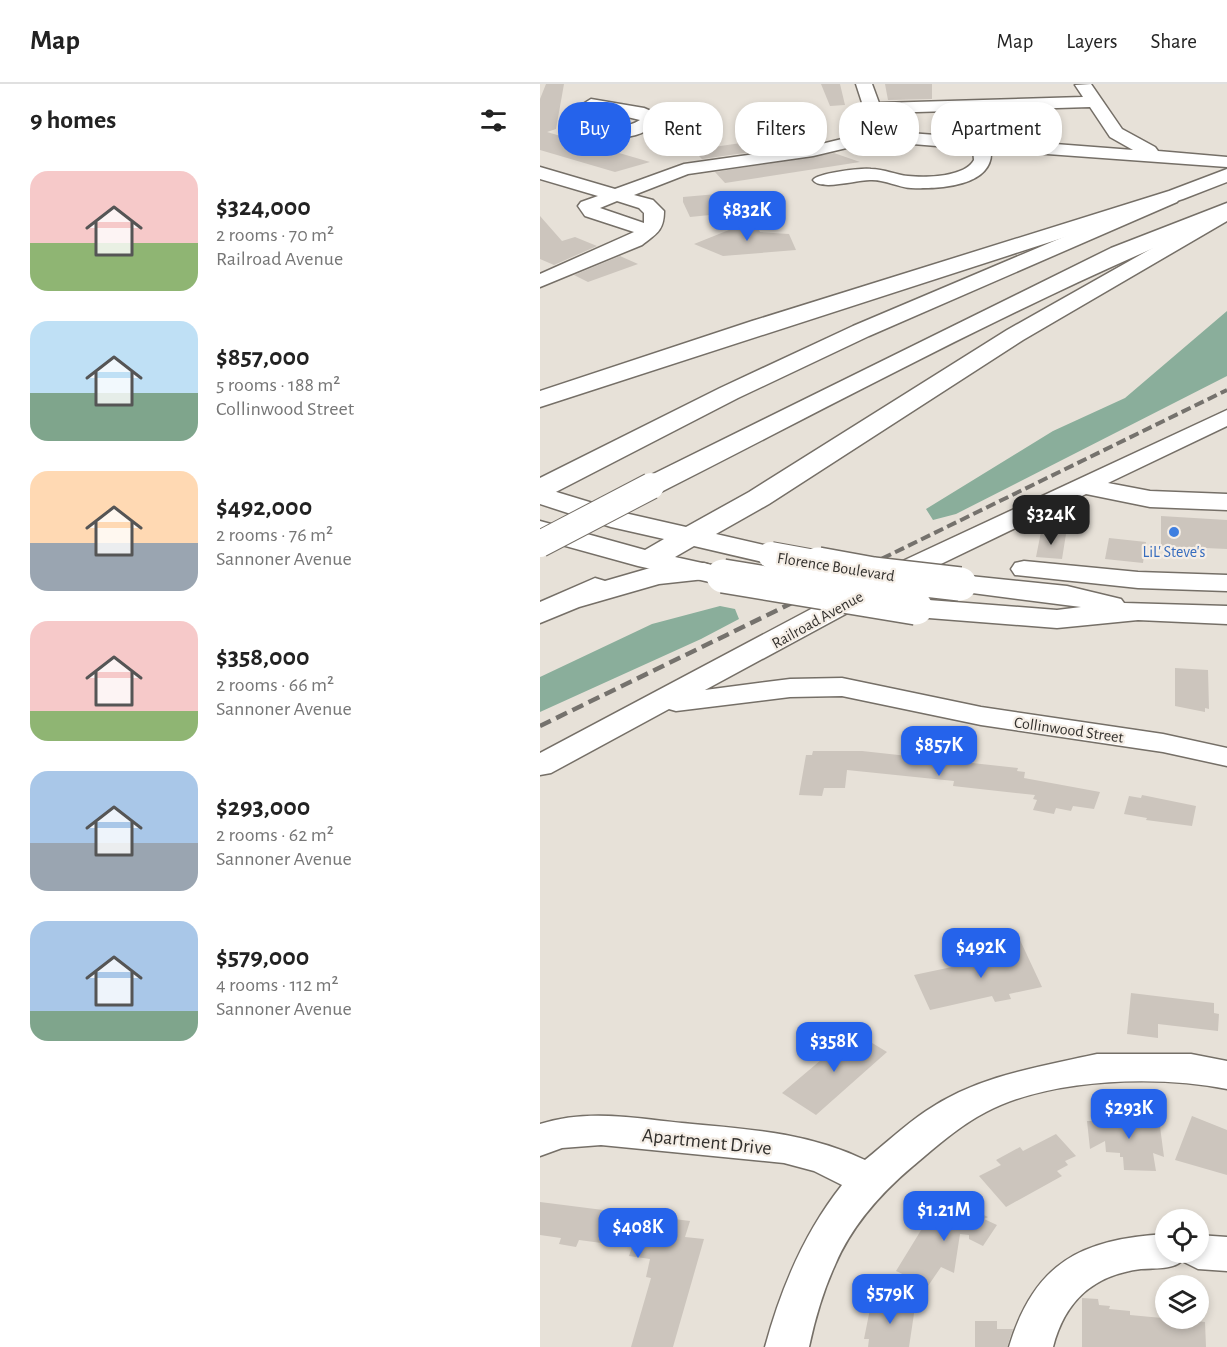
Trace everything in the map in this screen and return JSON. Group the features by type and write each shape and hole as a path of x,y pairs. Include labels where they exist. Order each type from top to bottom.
{"main road":[{"path":"540,489 729,393 861,331 1227,175"},
{"path":"540,399 814,308 1176,195"},
{"path":"540,544 988,316 1119,253 1227,211"},
{"path":"540,614 577,598 690,538 759,498 1015,335 1227,211"},
{"name":"Florence Boulevard","path":"540,495 621,521 768,555 873,574 1067,595 1138,611"},
{"path":"759,498 748,516 748,530 754,545 768,555"},
{"name":"Florence Boulevard","path":"540,530 648,560 713,574 916,608 1057,619 1138,611 1227,615"},
{"path":"577,598 657,575 713,574"}],"street":[{"path":"591,102 595,84"},
{"path":"864,84 870,102"},
{"path":"1082,84 1116,133 1160,155"},
{"path":"919,107 1094,102"},
{"path":"650,231 592,213 588,206 684,169 813,151 839,145"},
{"path":"1062,149 1160,155 1227,162"},
{"path":"822,180 872,174 910,182 951,179 968,175 979,168 982,156"},
{"path":"540,281 635,241 654,226 654,211 646,204 616,194 544,177"},
{"name":"Railroad Avenue","path":"540,766 660,704 904,571 1227,417"},
{"path":"1085,486 1150,499 1227,502"},
{"path":"1024,569 1172,582 1227,583"},
{"path":"1172,582 1174,613"},
{"name":"Collinwood Street","path":"660,704 790,688 842,687 981,716 1163,742 1227,757"},
{"path":"787,1347 795,1316 816,1259 845,1211 869,1180 940,1121 975,1101 1009,1087 1097,1068 1191,1068 1227,1075"},
{"name":"Apartment Drive","path":"540,1140 576,1130 601,1130 784,1148 824,1158 869,1180"},
{"path":"1031,1347 1036,1324 1047,1305 1074,1274 1103,1260 1155,1251"},
{"path":"1209,1253 1227,1254"}],"green space":[{"path":"1227,311 1227,376 956,514 933,520 926,509 1053,431 1125,398"},
{"path":"720,606 735,609 739,619 701,639 540,712 540,677 652,624"}],"building":[{"path":"546,84 564,84 561,102 558,102 556,129 547,132 558,135 558,155 540,150 540,99"},
{"path":"821,84 840,84 844,102 839,102 839,105 830,106"},
{"path":"885,84 932,84 932,99 888,100"},
{"path":"735,144 735,154 702,159 699,156 723,156 723,146"},
{"path":"834,153 860,162 725,183 715,172 827,156"},
{"path":"560,156 629,156 650,162 615,172"},
{"path":"740,192 750,211 690,217 683,202 683,197"},
{"path":"540,216 562,241 575,237 597,246 554,265 540,259"},
{"path":"754,220 760,232 789,234 796,250 723,256 694,244"},
{"path":"620,256 638,264 588,282 574,275"},
{"path":"1161,516 1227,520 1227,549 1161,546"},
{"path":"1041,532 1066,534 1062,559 1036,557"},
{"path":"1109,538 1146,542 1143,563 1105,559"},
{"path":"1175,668 1208,670 1209,709 1205,708 1205,712 1175,706"},
{"path":"813,751 862,751 1018,768 1017,771 1025,772 1024,778 1100,792 1094,809 1073,806 1071,811 1056,808 1054,814 1033,810 1037,800 1033,799 1035,795 953,786 954,781 847,770 845,788 824,788 822,796 799,795 806,755 812,755"},
{"path":"1142,795 1196,806 1192,826 1146,820 1147,818 1124,814 1129,796 1141,798"},
{"path":"1019,938 1042,987 1009,994 1011,999 995,1002 992,996 930,1010 914,975 1004,956 997,943"},
{"path":"1131,993 1214,1003 1214,1013 1219,1014 1218,1031 1158,1024 1158,1038 1127,1034"},
{"path":"854,1032 887,1052 816,1115 782,1093"},
{"path":"1192,1116 1227,1130 1227,1175 1175,1160"},
{"path":"1102,1117 1159,1119 1164,1157 1153,1153 1156,1171 1124,1170 1123,1157 1120,1157 1120,1153 1106,1152 1105,1141 1090,1149 1087,1121 1103,1121"},
{"path":"1056,1134 1076,1156 1065,1161 1068,1165 1057,1171 1062,1176 1006,1207 979,1176 1001,1165 996,1160 1020,1147 1023,1151"},
{"path":"951,1200 988,1217 984,1219 997,1225 983,1246 969,1239 969,1235 960,1234 954,1273 941,1267 928,1286 896,1271 923,1227 928,1229 934,1220 937,1222"},
{"path":"540,1202 690,1221 685,1237 704,1239 673,1347 631,1347 651,1278 646,1277 650,1259 629,1256 632,1247 579,1240 576,1247 559,1244 561,1238 540,1235"},
{"path":"1082,1298 1098,1299 1099,1305 1110,1306 1109,1309 1130,1311 1130,1315 1155,1317 1155,1329 1205,1329 1206,1347 1082,1347"},
{"path":"875,1301 915,1307 909,1347 868,1347 869,1339 864,1339 870,1309 874,1309"},
{"path":"975,1321 997,1321 997,1329 1013,1329 1007,1347 975,1347"}],"railway":[{"path":"869,565 1227,390"},
{"path":"540,726 872,564"}],"place":[{"name":"LiL' Steve's","path":"1174,532"}]}
